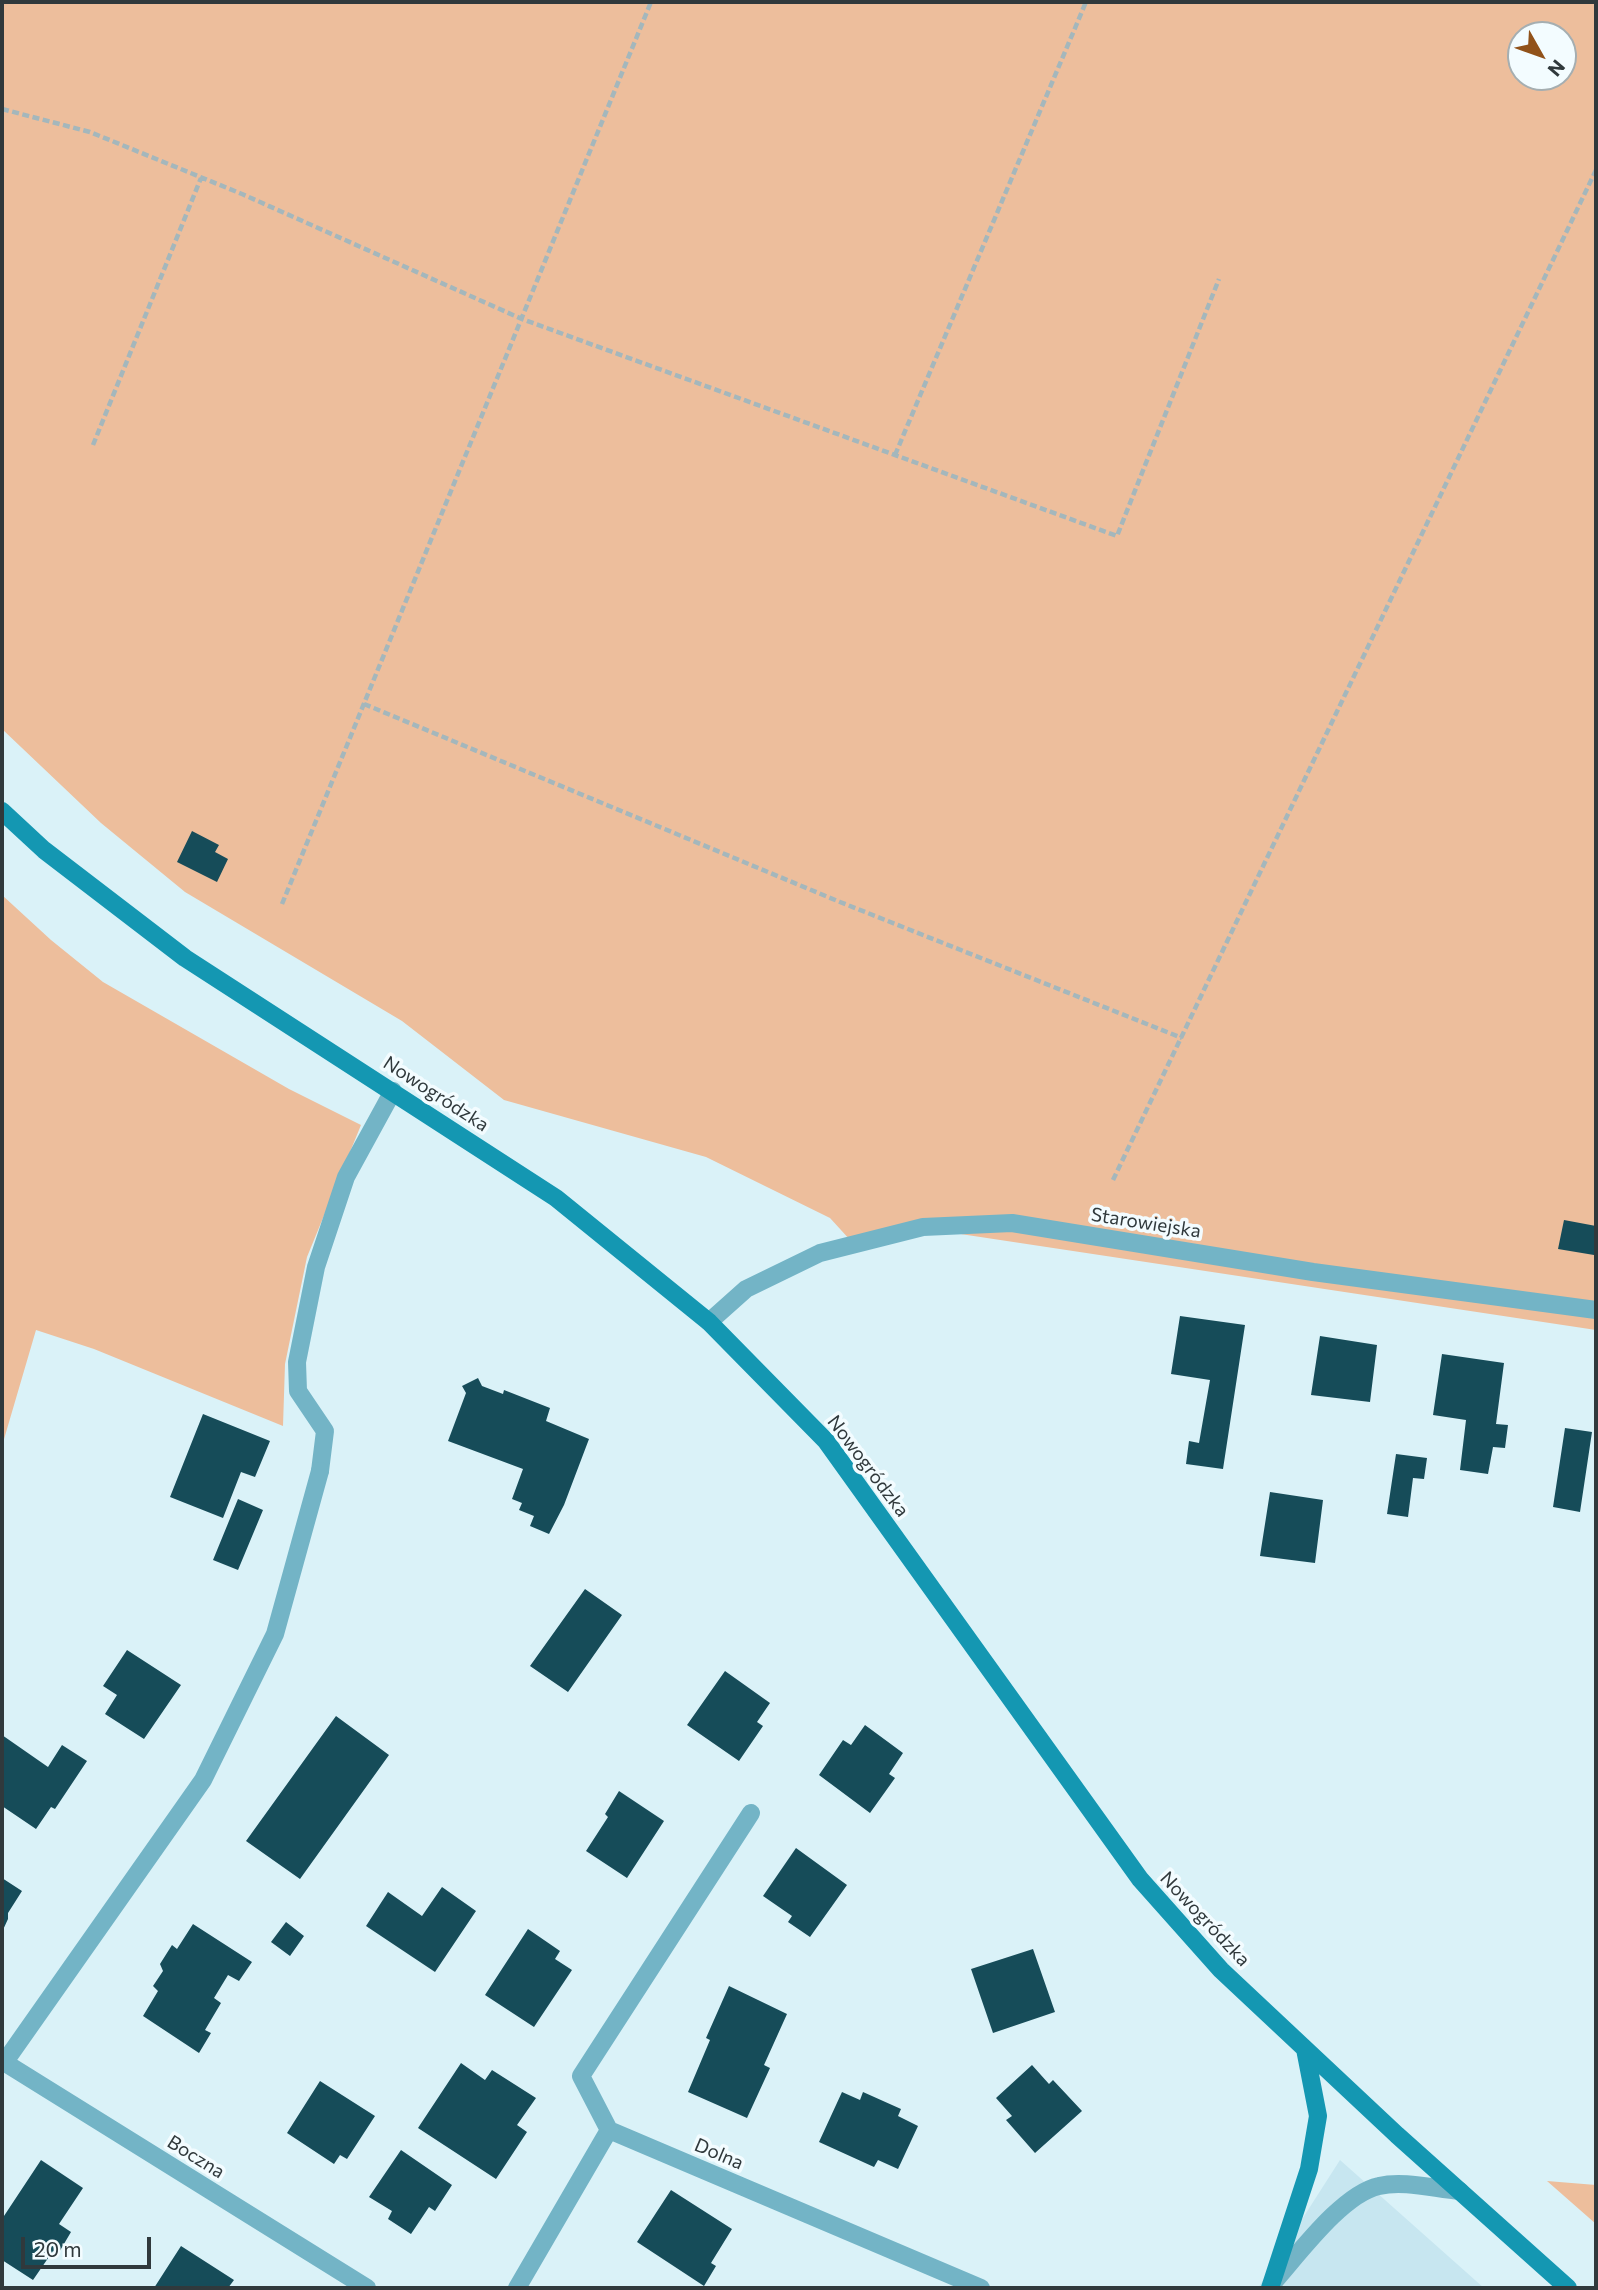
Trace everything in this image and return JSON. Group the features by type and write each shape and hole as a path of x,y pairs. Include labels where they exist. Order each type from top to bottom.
{"main road":[{"name":"Nowogródzka","path":"2,811 44,850 185,958 556,1198 709,1322 826,1441 1140,1879 1221,1970 1460,2192 1568,2288"},
{"path":"1271,2286 1309,2169 1318,2116 1305,2049"}],"street":[{"path":"3,2062 203,1780 275,1634 320,1471 325,1431 298,1391 297,1362 316,1267 346,1177 393,1091"},
{"name":"Starowiejska","path":"709,1322 746,1289 820,1253 923,1227 1012,1223 1313,1272 1596,1310"},
{"path":"517,2288 608,2130 581,2076 751,1813"},
{"name":"Boczna","path":"3,2062 367,2288"},
{"name":"Dolna","path":"608,2130 981,2288"},
{"path":"1271,2286 1335,2214 1366,2190 1381,2185 1403,2185 1460,2192"}],"path":[{"path":"282,904 651,2"},
{"path":"895,455 1086,2"},
{"path":"2,109 90,132 522,319 1117,536 1220,279"},
{"path":"1113,1180 1596,170"},
{"path":"93,445 201,178"},
{"path":"364,704 840,902 1182,1038"}],"shaded area":[{"path":"2,2 1596,2 1596,1330 934,1230 851,1241 830,1218 706,1157 504,1100 402,1021 185,892 101,823 2,729"},
{"path":"2,895 51,940 103,982 289,1089 361,1125 307,1257 285,1364 283,1426 94,1349 36,1330 2,1446"},
{"path":"1340,2160 1484,2288 1258,2288"},
{"path":"1547,2181 1596,2185 1596,2224"}],"building":[{"path":"192,831 219,845 215,852 228,859 217,882 177,862"},
{"path":"1564,1220 1596,1226 1594,1255 1558,1249"},
{"path":"1180,1316 1245,1325 1223,1469 1186,1464 1189,1441 1199,1443 1210,1380 1171,1374"},
{"path":"1320,1336 1377,1345 1370,1402 1311,1395"},
{"path":"1442,1354 1504,1363 1496,1424 1508,1425 1505,1448 1493,1447 1488,1474 1460,1470 1466,1420 1433,1415"},
{"path":"478,1378 482,1386 503,1394 504,1390 550,1408 546,1421 589,1439 564,1505 549,1534 530,1526 534,1516 519,1510 522,1503 512,1499 523,1469 448,1441 466,1393 462,1386"},
{"path":"203,1414 270,1441 255,1477 241,1472 223,1518 170,1497"},
{"path":"1565,1428 1592,1432 1580,1512 1553,1507"},
{"path":"1396,1454 1427,1458 1424,1479 1413,1478 1408,1517 1387,1514"},
{"path":"1270,1492 1323,1500 1315,1563 1260,1556"},
{"path":"238,1499 263,1510 238,1570 213,1560"},
{"path":"585,1589 622,1615 568,1692 530,1666"},
{"path":"127,1650 181,1685 144,1739 105,1714 117,1695 103,1686"},
{"path":"725,1671 770,1703 757,1722 763,1726 739,1761 687,1725"},
{"path":"336,1716 389,1755 300,1879 246,1841"},
{"path":"865,1725 903,1753 889,1774 895,1778 870,1813 819,1775 843,1740 851,1745"},
{"path":"2,1735 48,1767 62,1745 87,1761 55,1809 51,1807 36,1829 2,1806"},
{"path":"619,1791 664,1821 627,1878 586,1851 608,1817 605,1814"},
{"path":"796,1848 847,1885 810,1937 788,1922 792,1916 763,1896"},
{"path":"2,1878 22,1891 8,1913 2,1932"},
{"path":"442,1887 476,1911 435,1972 366,1926 388,1892 422,1916"},
{"path":"286,1922 304,1936 290,1956 271,1942"},
{"path":"193,1924 252,1962 239,1981 228,1975 214,1998 221,2003 205,2030 211,2033 199,2053 143,2016 158,1991 153,1986 163,1971 160,1964 172,1945 177,1949"},
{"path":"528,1929 560,1951 555,1959 572,1970 534,2027 485,1995"},
{"path":"1033,1949 1055,2012 993,2033 971,1969"},
{"path":"729,1986 787,2014 764,2065 770,2068 747,2118 688,2092 710,2040 706,2038"},
{"path":"461,2063 485,2080 492,2070 536,2098 517,2125 527,2132 496,2179 418,2128"},
{"path":"1032,2065 1049,2084 1053,2080 1082,2111 1035,2153 1006,2120 1012,2116 996,2098"},
{"path":"320,2081 375,2116 347,2159 340,2155 334,2164 287,2133"},
{"path":"842,2092 860,2100 863,2092 901,2109 898,2116 918,2126 898,2169 878,2160 874,2167 819,2142"},
{"path":"401,2150 452,2185 435,2211 429,2207 411,2234 388,2219 392,2211 369,2197"},
{"path":"41,2160 83,2188 59,2224 71,2232 58,2254 53,2251 33,2280 2,2260 2,2219"},
{"path":"671,2190 732,2229 711,2263 716,2266 704,2286 637,2242"},
{"path":"181,2246 234,2280 228,2288 154,2288"}]}
